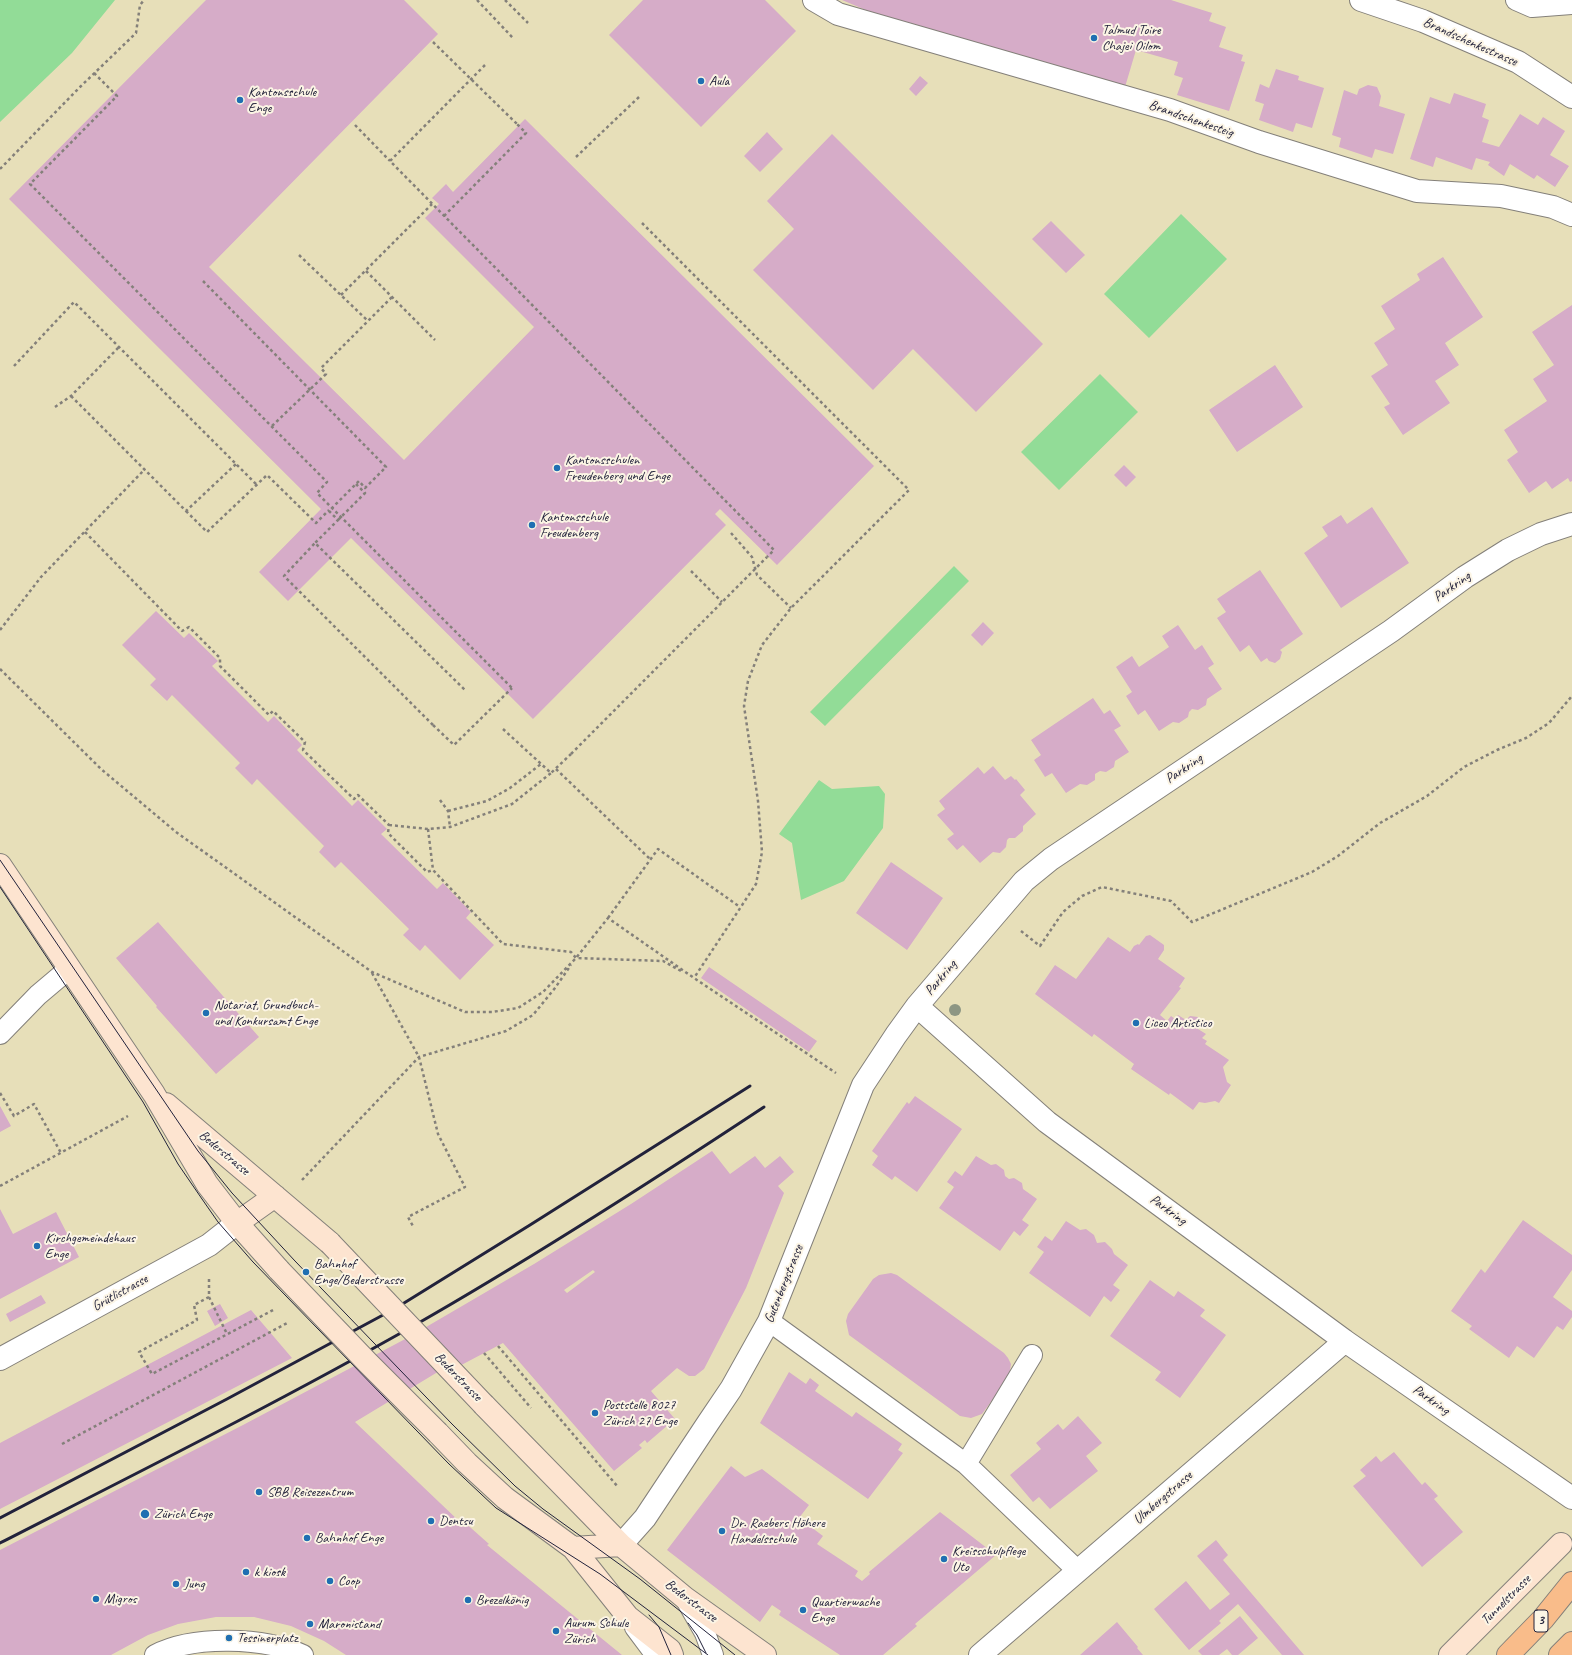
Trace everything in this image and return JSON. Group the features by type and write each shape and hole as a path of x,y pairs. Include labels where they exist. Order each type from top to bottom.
{"main road":[{"name":"Bederstrasse","path":"0,865 154,1094 207,1184 237,1223 279,1270 368,1363 467,1463 505,1498 573,1548 628,1617 670,1650 672,1655"},
{"name":"Bederstrasse","path":"154,1094 330,1243 484,1405 621,1545 685,1598 765,1655"},
{"path":"237,1223 275,1196"},
{"name":"Tunnelstrasse","path":"1450,1655 1561,1544"},
{"path":"573,1548 621,1545"},
{"name":"3","path":"1508,1655 1544,1619 1572,1583"},
{"path":"1560,1655 1572,1643"}],"street":[{"name":"Brandschenkesteig","path":"814,0 838,14 1170,110 1260,142 1417,191 1501,196 1553,207 1572,214"},
{"name":"Brandschenkestrasse","path":"1361,0 1424,21 1518,62 1572,97"},
{"name":"Parkring","path":"1572,524 1541,534 1508,550 1465,577 1391,631 1050,859 1024,881 917,1006 1047,1122 1346,1341 1572,1498"},
{"name":"Gutenbergstrasse","path":"621,1545 645,1518 731,1389 769,1321 863,1085 917,1006"},
{"name":"Grütlistrasse","path":"0,1359 209,1245 237,1223"},
{"name":"Ulmbergstrasse","path":"980,1655 1346,1341"},
{"path":"628,1617 657,1655"}],"lane":[{"path":"1516,0 1532,7 1572,4"},
{"path":"0,1034 38,996 70,968"},
{"path":"769,1321 966,1464 1078,1571"},
{"path":"966,1464 1032,1355"},
{"path":"685,1598 705,1633 713,1655"},
{"path":"154,1655 162,1651 205,1641 251,1641 303,1655"}],"path":[{"path":"0,169 94,73 136,34 140,5 144,0"},
{"path":"505,0 528,23"},
{"path":"477,1 513,38"},
{"path":"433,42 526,133 444,216"},
{"path":"390,161 485,65"},
{"path":"72,396 207,532 267,475 316,523 356,484 365,493 338,520 315,543 284,576 454,745 512,688 317,493 327,482 30,184 117,96 94,73"},
{"path":"576,157 639,97"},
{"path":"85,532 182,631 189,627 220,658 220,666 269,715 273,712 305,742 303,750 354,799 358,795 389,825 428,829 450,827 512,804 556,769 774,550 355,125"},
{"path":"341,295 432,204"},
{"path":"642,223 909,490 792,608 762,645 748,681 744,706 758,801 762,852 756,884 694,978"},
{"path":"299,255 368,321"},
{"path":"366,271 434,340"},
{"path":"203,281 386,467 365,488 359,481 329,511 338,520"},
{"path":"272,426 326,374 321,368 392,297"},
{"path":"14,366 74,302 257,485"},
{"path":"55,407 72,396 119,347"},
{"path":"186,511 236,464"},
{"path":"0,630 42,577 146,469"},
{"path":"731,533 752,557 757,575 792,608"},
{"path":"315,543 465,690"},
{"path":"691,571 722,602"},
{"path":"0,669 101,769 176,832 372,972 465,1012 492,1012 518,1008 543,992 576,958 664,961 694,978"},
{"path":"1019,930 1040,946 1063,912 1082,896 1102,887 1171,901 1192,922 1312,872 1338,856 1380,823 1426,796 1464,767 1497,750 1526,738 1549,723 1572,696"},
{"path":"502,729 551,773"},
{"path":"448,812 487,801 510,788 541,764"},
{"path":"556,769 650,859"},
{"path":"440,800 448,812 450,827"},
{"path":"389,825 388,833 427,872 433,870"},
{"path":"428,829 433,870 503,944 571,952 576,958"},
{"path":"275,1196 303,1179 419,1057 506,1031 533,1015 608,918 658,849 740,907"},
{"path":"608,918 694,978 841,1076"},
{"path":"372,972 419,1057 438,1134 465,1187 408,1217 414,1228"},
{"path":"0,1093 14,1116 34,1104 61,1153"},
{"path":"0,1186 128,1116"},
{"path":"209,1245 209,1297 228,1334"},
{"path":"209,1297 194,1305 197,1320 139,1352 152,1374 277,1308"},
{"path":"62,1444 296,1318"},
{"path":"498,1346 618,1487"},
{"path":"484,1353 521,1395"}],"green space":[{"path":"0,0 115,0 72,53 0,122"},
{"path":"1181,214 1227,259 1149,338 1104,294"},
{"path":"1100,374 1138,412 1059,490 1021,452"},
{"path":"954,566 969,581 825,726 810,712"},
{"path":"819,780 832,789 879,786 885,794 883,828 844,881 801,900 792,843 779,834"}],"building":[{"path":"206,0 404,0 438,34 209,267 404,460 534,327 425,218 439,204 432,198 446,184 453,192 525,119 874,466 777,565 720,509 715,514 726,525 533,719 351,538 288,601 259,572 321,509 9,199"},
{"name":"Aula","path":"643,0 765,0 796,31 701,127 609,35"},
{"path":"842,0 1171,0 1212,13 1209,21 1226,27 1219,47 1243,55 1241,61 1245,62 1229,111 1177,95 1183,78 1174,75 1178,62 1136,50 1125,87 880,16"},
{"path":"1276,69 1299,76 1298,80 1324,88 1312,128 1296,123 1293,132 1259,120 1264,104 1255,101 1260,84 1269,88"},
{"path":"920,76 928,83 916,96 909,89"},
{"path":"1368,85 1377,87 1381,96 1379,106 1405,114 1393,154 1375,149 1372,158 1339,147 1341,138 1332,135 1344,90 1357,95 1359,89"},
{"path":"1454,93 1486,104 1482,117 1489,120 1482,142 1499,147 1520,114 1538,125 1543,117 1565,131 1550,155 1569,166 1555,187 1537,175 1534,179 1510,164 1504,176 1488,165 1490,162 1476,158 1472,170 1436,157 1433,167 1410,159 1430,97 1450,104"},
{"path":"767,132 783,149 760,172 744,156"},
{"path":"832,134 1043,344 976,412 913,349 873,390 753,270 794,229 767,201"},
{"path":"1051,221 1085,255 1066,273 1032,239"},
{"path":"1443,257 1483,317 1445,343 1459,365 1435,381 1450,403 1403,435 1384,407 1390,404 1371,376 1388,365 1374,343 1395,329 1381,306 1420,280 1417,274"},
{"path":"1572,305 1572,481 1570,482 1568,478 1552,489 1546,481 1529,493 1507,460 1518,452 1504,430 1547,401 1533,379 1554,365 1532,332"},
{"path":"1275,365 1303,407 1237,452 1209,410"},
{"path":"1124,465 1136,477 1126,487 1114,475"},
{"path":"1372,507 1409,563 1341,608 1304,553 1328,536 1322,527 1341,515 1347,524"},
{"path":"1260,570 1303,634 1280,650 1282,652 1280,659 1275,663 1269,661 1267,658 1261,662 1249,645 1240,652 1217,618 1226,612 1217,599"},
{"path":"156,611 184,638 189,633 218,661 212,666 268,722 274,716 302,745 297,750 352,806 358,800 387,829 381,834 437,889 443,883 471,912 466,918 494,945 460,980 425,945 420,951 403,935 409,929 341,862 335,868 319,852 324,846 257,779 252,785 235,768 240,763 172,695 167,701 150,685 156,679 122,645"},
{"path":"983,622 994,633 982,646 971,635"},
{"path":"1178,625 1195,650 1202,645 1214,664 1208,668 1222,689 1207,699 1206,705 1198,710 1192,709 1189,712 1188,717 1179,723 1173,722 1159,731 1145,710 1138,715 1126,696 1132,692 1116,667 1132,656 1139,667 1169,647 1162,636"},
{"path":"1093,698 1104,714 1110,710 1121,726 1114,730 1129,752 1115,761 1114,767 1106,772 1100,771 1095,774 1095,780 1087,785 1080,784 1066,793 1052,773 1045,777 1034,760 1041,755 1031,740"},
{"path":"993,766 1005,780 1011,776 1015,780 1016,779 1025,790 1020,795 1036,814 1023,826 1023,831 1015,838 1009,838 1007,840 1006,847 1000,853 993,852 980,863 963,845 957,850 947,839 954,834 937,815 945,809 939,801 978,767 984,774"},
{"path":"891,862 943,898 907,950 856,913"},
{"path":"158,922 259,1037 216,1074 156,1007 157,1006 116,958"},
{"name":"Liceo Artistico","path":"1150,935 1164,945 1164,950 1158,959 1185,978 1179,987 1181,988 1160,1015 1167,1021 1171,1016 1175,1019 1178,1015 1186,1020 1190,1016 1198,1017 1201,1024 1198,1029 1206,1034 1202,1038 1207,1041 1205,1044 1229,1060 1223,1067 1227,1082 1231,1085 1219,1103 1215,1101 1205,1103 1199,1102 1193,1110 1170,1093 1169,1095 1131,1069 1134,1064 1094,1034 1092,1037 1035,994 1055,965 1076,979 1108,937 1130,952 1134,946 1139,945 1146,936"},
{"path":"709,967 817,1041 809,1052 701,978"},
{"path":"915,1096 962,1129 917,1192 895,1176 892,1180 872,1165 878,1156 872,1151 907,1102 909,1104"},
{"path":"0,1106 11,1126 0,1132"},
{"path":"712,1151 730,1174 755,1156 765,1168 780,1156 794,1172 778,1186 784,1193 746,1288 704,1369 695,1376 689,1376 677,1368 651,1391 675,1419 647,1443 645,1440 639,1445 642,1448 614,1471 503,1343 450,1371 446,1367 355,1422 460,1522 462,1520 489,1544 487,1545 622,1655 346,1655 324,1641 291,1626 254,1617 216,1617 178,1624 148,1635 111,1655 0,1655 0,1550 243,1425 409,1337 534,1264 631,1204","holes":["593,1270 595,1272 567,1293 564,1290"]},
{"path":"976,1156 991,1165 996,1164 1004,1170 1005,1176 1009,1179 1014,1178 1022,1183 1023,1189 1037,1199 1022,1220 1029,1225 1020,1236 1014,1231 1000,1251 939,1208 954,1187 947,1182 955,1171 962,1176"},
{"name":"Kirchgemeindehaus Enge","path":"0,1209 13,1234 56,1212 79,1257 0,1299"},
{"path":"1523,1220 1572,1255 1572,1270 1553,1297 1572,1311 1572,1317 1563,1330 1557,1326 1534,1358 1517,1346 1509,1358 1469,1329 1472,1326 1451,1311 1481,1269 1485,1273"},
{"path":"1066,1221 1080,1230 1086,1229 1094,1235 1097,1243 1105,1242 1112,1249 1114,1254 1128,1265 1113,1285 1120,1290 1111,1302 1104,1296 1090,1317 1029,1273 1044,1252 1037,1247 1045,1236 1052,1241"},
{"path":"891,1273 897,1275 1004,1353 1008,1358 1011,1364 1009,1377 982,1414 971,1418 960,1416 849,1335 846,1321 848,1314 873,1279 879,1275"},
{"path":"1150,1280 1174,1297 1178,1291 1205,1310 1200,1316 1226,1335 1180,1398 1155,1380 1161,1372 1110,1336"},
{"path":"41,1295 46,1303 10,1322 6,1314"},
{"path":"220,1304 228,1318 215,1326 207,1311"},
{"path":"251,1310 292,1358 0,1509 0,1443"},
{"path":"789,1372 806,1384 810,1378 819,1385 815,1391 852,1417 856,1412 902,1444 898,1450 903,1453 868,1499 760,1423"},
{"path":"1078,1416 1102,1443 1086,1456 1098,1471 1050,1509 1039,1497 1033,1502 1010,1475 1041,1449 1036,1443 1058,1424 1063,1430"},
{"path":"1394,1452 1422,1485 1425,1482 1438,1496 1434,1499 1463,1532 1422,1567 1353,1486 1366,1476 1360,1470 1376,1456 1381,1462"},
{"path":"731,1466 745,1477 762,1469 809,1505 799,1518 823,1536 817,1544 858,1571 855,1576 862,1581 870,1574 869,1572 940,1512 996,1555 915,1624 917,1626 883,1655 840,1655 779,1615 781,1611 772,1605 760,1622 667,1550"},
{"path":"1216,1540 1228,1555 1223,1560 1304,1655 1282,1655 1238,1604 1219,1621 1221,1623 1189,1650 1154,1609 1186,1581 1210,1610 1230,1594 1197,1556"},
{"path":"1240,1616 1258,1638 1238,1655 1232,1655 1227,1649 1219,1655 1202,1655 1198,1651"},
{"path":"1117,1622 1143,1655 1080,1655"}],"tram line":[{"path":"0,860 198,1151 232,1193 295,1261 452,1424 515,1486 543,1509 640,1579 735,1655"},
{"path":"0,887 143,1102 178,1164 218,1222 253,1262 449,1464 496,1508 600,1574 708,1655"},
{"path":"649,1615 659,1627 671,1655"},
{"path":"688,1623 697,1635 706,1653"}],"railway":[{"path":"0,1518 227,1399 396,1308 750,1086"},
{"path":"0,1543 261,1409 415,1325 504,1273 591,1219 764,1107"}],"place":[{"name":"Talmud Toire Chajei Oilom","path":"1094,38"},
{"name":"Aula","path":"701,81"},
{"name":"Kantonsschule Enge","path":"240,100"},
{"name":"Kantonsschulen Freudenberg und Enge","path":"557,468"},
{"name":"Kantonsschule Freudenberg","path":"532,525"},
{"name":"Notariat, Grundbuch- und Konkursamt Enge","path":"206,1013"},
{"name":"Liceo Artistico","path":"1136,1023"},
{"name":"Kirchgemeindehaus Enge","path":"37,1246"},
{"name":"Bahnhof Enge/Bederstrasse","path":"306,1272"},
{"name":"Poststelle 8027 Zürich 27 Enge","path":"595,1413"},
{"name":"SBB Reisezentrum","path":"259,1492"},
{"name":"Zürich Enge","path":"145,1514"},
{"name":"Dentsu","path":"431,1521"},
{"name":"Dr. Raebers Höhere Handelsschule","path":"722,1531"},
{"name":"Bahnhof Enge","path":"307,1538"},
{"name":"Kreisschulpflege Uto","path":"944,1559"},
{"name":"k kiosk","path":"246,1572"},
{"name":"Coop","path":"330,1581"},
{"name":"Jung","path":"176,1584"},
{"name":"Migros","path":"96,1599"},
{"name":"Brezelkönig","path":"468,1600"},
{"name":"Quartierwache Enge","path":"803,1610"},
{"name":"Maronistand","path":"310,1624"},
{"name":"Aurum Schule Zürich","path":"556,1631"},
{"name":"Tessinerplatz","path":"229,1638"}]}
